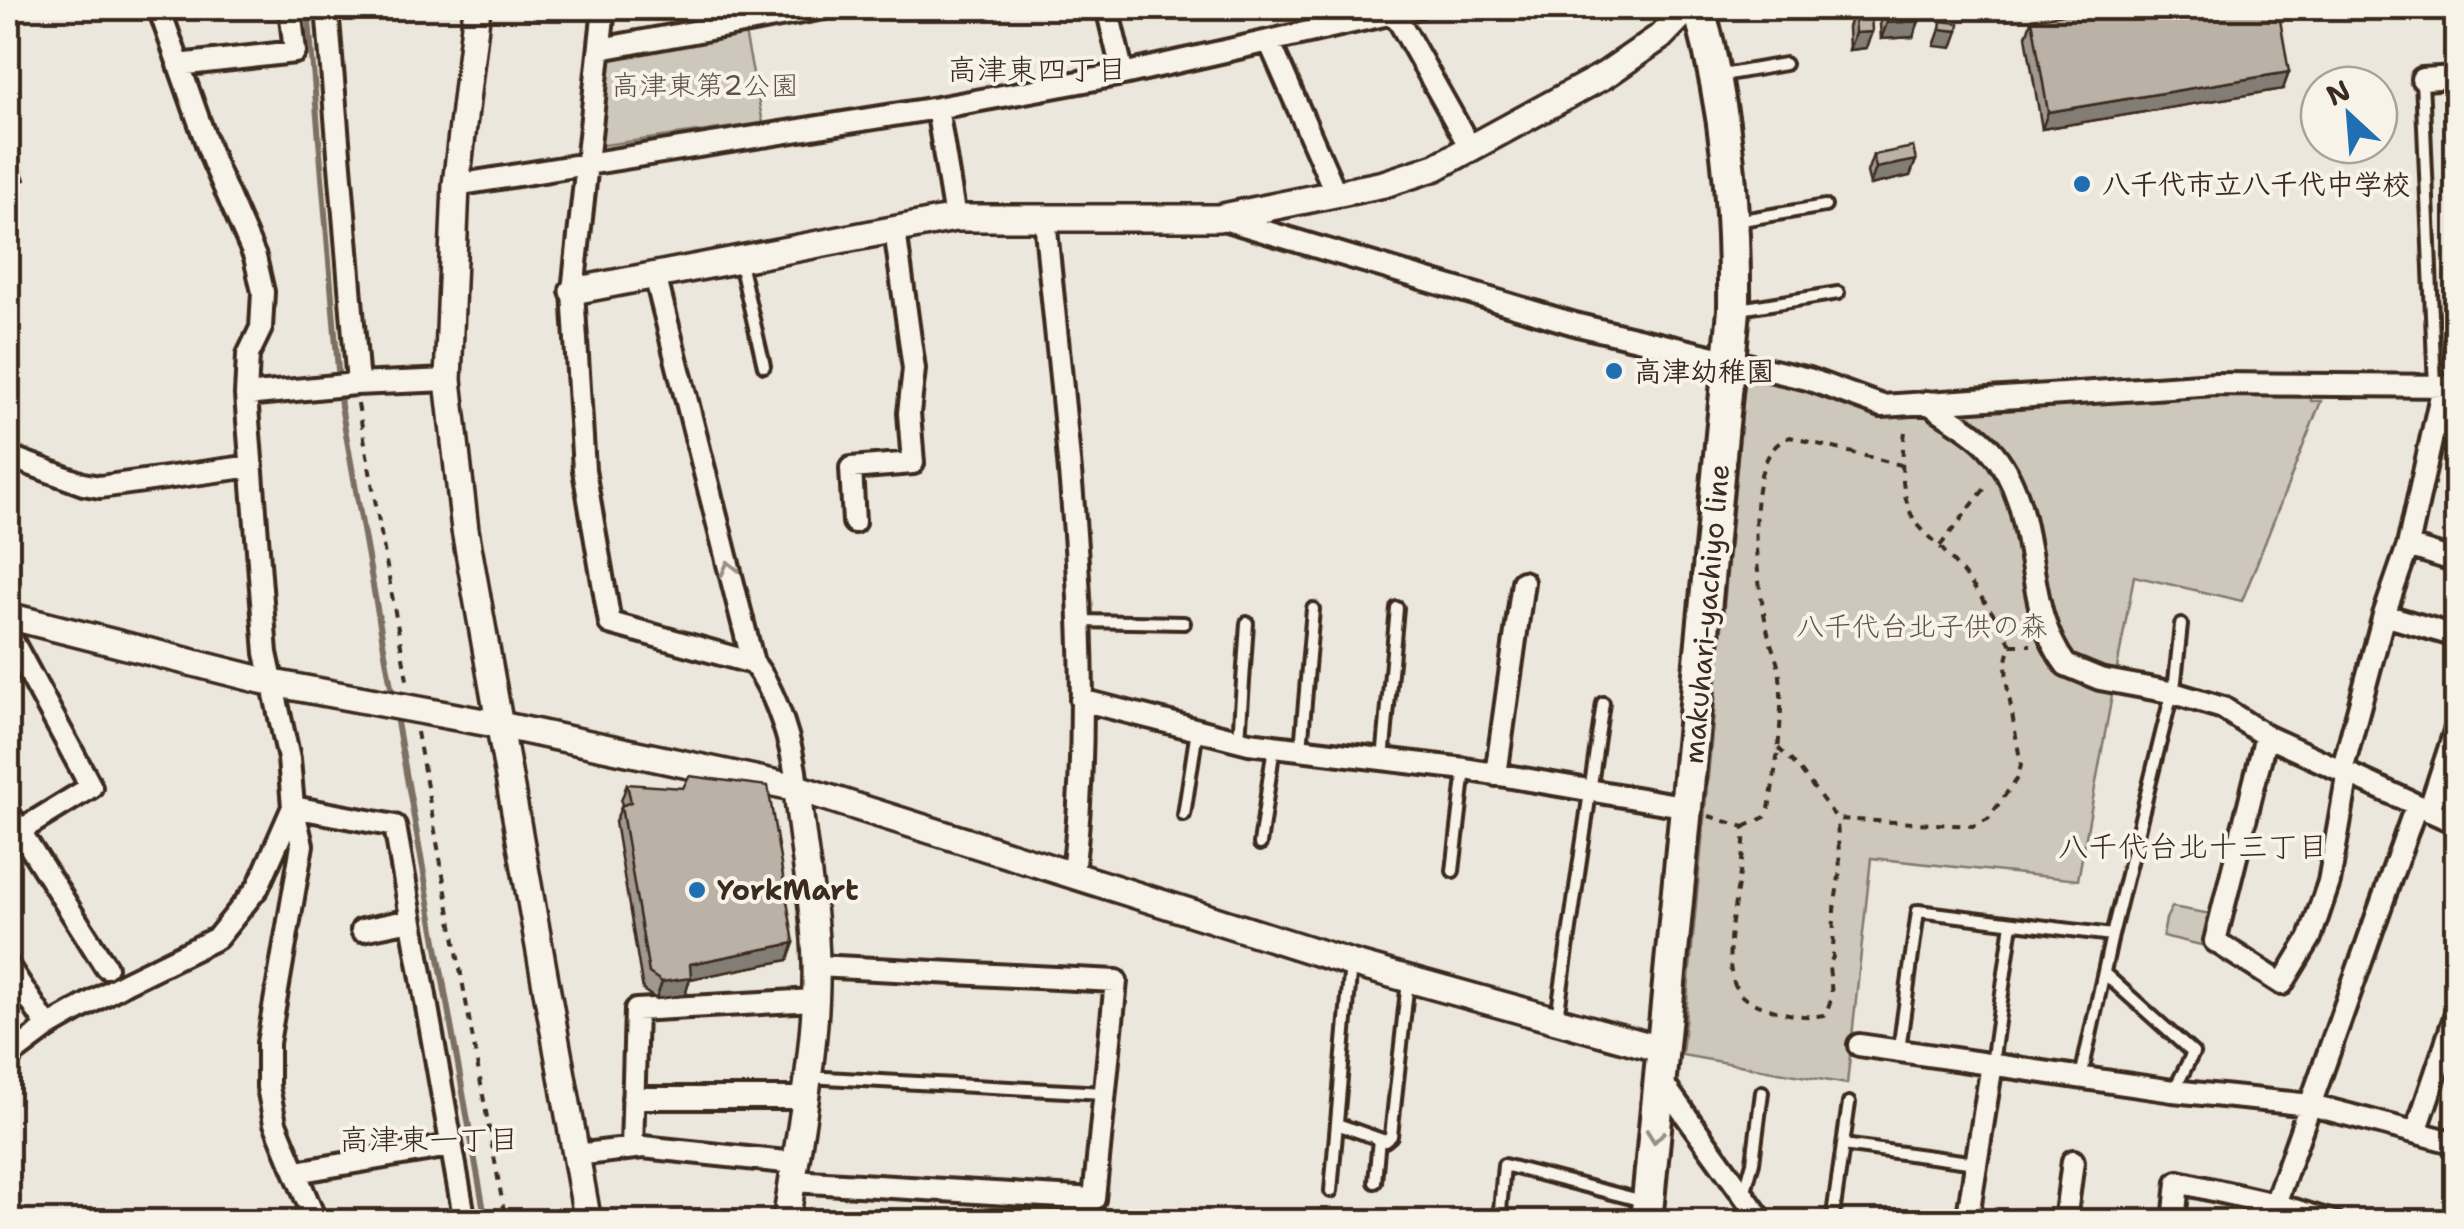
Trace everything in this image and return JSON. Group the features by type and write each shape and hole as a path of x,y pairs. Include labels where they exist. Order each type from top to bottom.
{"main road":[{"name":"makuhari-yachiyo line","path":"1647,1212 1694,811 1734,310 1735,221 1717,76 1700,8"}],"street":[{"path":"160,8 213,161 256,256 263,292 261,328 245,373 246,395 266,653 302,844 266,1065 275,1122 316,1222"},
{"path":"178,64 295,52 290,8"},
{"path":"327,8 355,384"},
{"path":"477,8 456,186 448,380 466,530 588,1222"},
{"path":"604,8 573,291 584,470 610,623 753,663"},
{"path":"600,49 824,8"},
{"path":"1107,8 1123,74"},
{"path":"573,291 954,218 1218,218 1336,194 1436,167 1471,149 1605,76 1660,37 1688,8"},
{"path":"456,186 1123,74 1404,10 1471,149"},
{"path":"1268,40 1336,194"},
{"path":"2422,80 2456,77"},
{"path":"937,108 954,218"},
{"path":"1045,218 1072,508 1078,622 1081,700 1074,874"},
{"path":"1218,218 1560,320 1808,379 1882,406 2230,384 2445,387 2408,546 2384,614 2345,772 2329,882 2310,938 2282,984 2214,941 2266,736"},
{"path":"854,522 852,468 913,462 909,412 914,369 895,230"},
{"path":"655,274 753,663 764,676 795,760 812,891 816,966 786,1222"},
{"path":"246,395 448,380"},
{"path":"1918,403 1979,438 2002,466 2020,504 2047,630 2062,660 2072,669 2222,708 2266,736 2456,824"},
{"path":"8,456 82,484 100,486 252,466"},
{"path":"2408,546 2456,562"},
{"path":"1496,775 1523,582"},
{"path":"2384,614 2456,636"},
{"path":"8,616 272,682 797,788 1351,963 1664,1050"},
{"path":"8,633 91,787 12,835"},
{"path":"1081,700 1238,740 1465,770 1694,811"},
{"path":"2275,1204 2456,728"},
{"path":"293,807 395,826 465,1222"},
{"path":"8,1056 48,1027 125,983 217,938 258,887 293,807"},
{"path":"8,812 12,835 106,967"},
{"path":"362,930 411,920"},
{"path":"8,966 48,1027"},
{"path":"576,1154 632,1148 794,1172 1094,1199 1116,981 816,966"},
{"path":"632,1148 636,1010 814,1000"},
{"path":"2416,1132 2456,1014"},
{"path":"1859,1045 2174,1091 2311,1105 2456,1143"},
{"path":"1967,1222 1992,1064"},
{"path":"1661,1081 1763,1222"},
{"path":"634,1098 804,1087"},
{"path":"296,1172 450,1146"},
{"path":"2065,1222 2073,1161"},
{"path":"2174,1222 2178,1182 2333,1222"}],"lane":[{"path":"1717,76 1785,64"},
{"path":"2422,80 2445,387"},
{"path":"1735,221 1825,206"},
{"path":"738,258 764,366"},
{"path":"1734,310 1838,293"},
{"path":"1383,760 1396,608"},
{"path":"1301,749 1314,610"},
{"path":"1078,622 1184,623"},
{"path":"1238,740 1246,622"},
{"path":"2081,1078 2175,682 2180,624"},
{"path":"1556,1022 1603,703"},
{"path":"1184,815 1197,730"},
{"path":"1260,844 1274,746"},
{"path":"1453,871 1465,770"},
{"path":"1900,1050 1918,911 2112,935"},
{"path":"1992,1064 2012,923"},
{"path":"1331,1191 1351,963"},
{"path":"2106,976 2193,1052 2174,1091"},
{"path":"1337,1124 1385,1141 1391,1136 1408,980"},
{"path":"804,1087 1105,1092"},
{"path":"1744,1195 1753,1162 1762,1092"},
{"path":"1832,1222 1849,1104"},
{"path":"1375,1182 1380,1139"},
{"path":"1843,1145 1976,1163"},
{"path":"1499,1222 1504,1165 1647,1212"}],"path":[{"path":"355,384 506,1222"},
{"path":"1836,819 1974,826 1988,819 2018,777 2020,753 2006,664 2011,646 2000,624 1910,513 1900,465 1918,403"},
{"path":"1744,827 1765,817 1769,809 1778,748 1780,676 1758,574 1757,486 1766,458 1775,444 1790,437 1900,465"},
{"path":"1940,546 2002,466"},
{"path":"1744,827 1744,864 1728,964 1732,976 1740,993 1751,1002 1782,1013 1824,1015 1834,989 1829,965 1833,958 1840,870 1836,819 1798,766 1778,748"},
{"path":"1694,811 1744,827"}],"green space":[{"name":"高津東第2公園","path":"745,33 763,123 597,146 608,58"},
{"name":"八千代台北子供の森","path":"1746,371 1804,386 1883,414 2214,392 2311,391 2311,401 2321,401 2242,601 2134,576 2078,880 1871,858 1847,1084 1682,1055"},
{"path":"2172,907 2211,914 2201,945 2163,936"}],"building":[{"path":"1886,8 1918,8 1919,21 1887,23"},
{"path":"2102,8 2278,8 2289,72 2048,112 2032,19 2103,12"},
{"path":"1871,9 1872,32 1855,33 1854,10"},
{"path":"1941,21 1959,23 1958,31 1940,29"},
{"path":"1913,147 1916,160 1876,168 1873,155"},
{"path":"8,152 11,161 17,159 25,180 18,182 22,196 8,201"},
{"path":"689,776 768,786 794,943 690,964 691,978 662,982 649,973 621,806 631,802 627,784 683,788"}],"waterway":[{"path":"308,8 341,406 393,698"},
{"path":"395,711 486,1222"}],"place":[{"name":"八千代市立八千代中学校","path":"2082,184"},
{"name":"高津幼稚園","path":"1614,371"},
{"name":"YorkMart","path":"697,890"}],"district":[{"name":"高津東四丁目","path":"1037,70"},
{"name":"八千代台北十三丁目","path":"2193,847"},
{"name":"高津東一丁目","path":"429,1140"}]}
